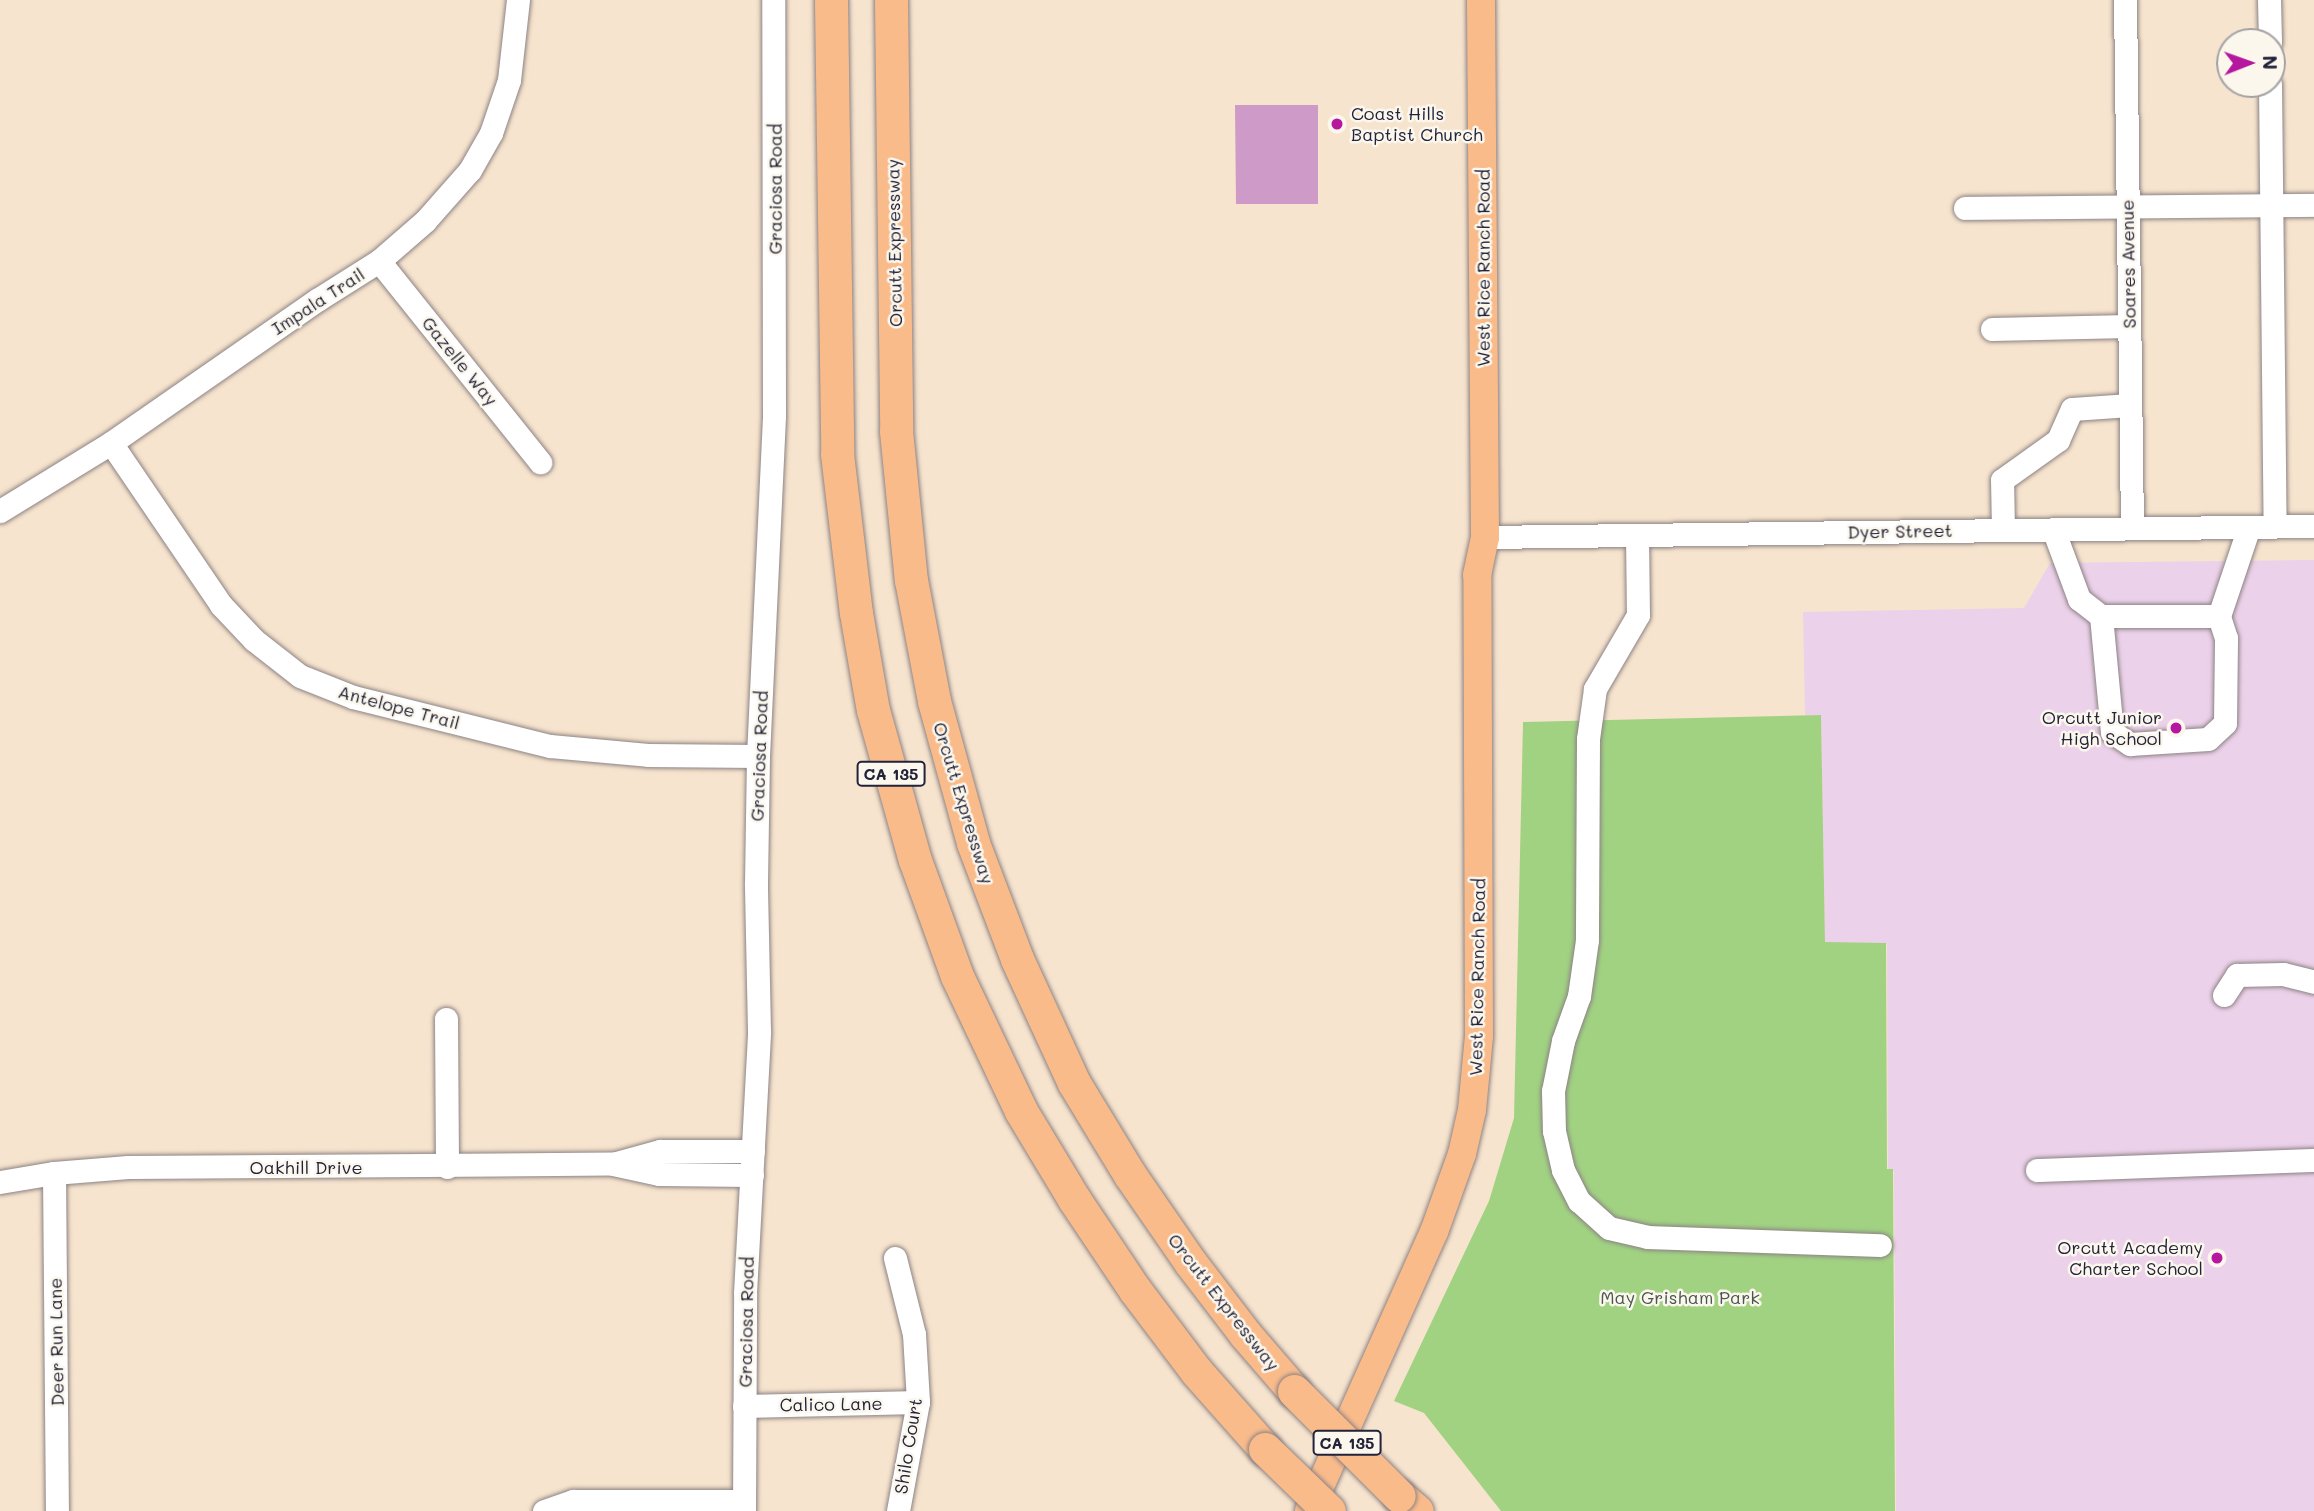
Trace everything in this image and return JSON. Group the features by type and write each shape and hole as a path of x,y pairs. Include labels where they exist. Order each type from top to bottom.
{"highway":[{"name":"CA 135","path":"831,0 837,454 856,613 873,710 915,860 957,976 1021,1111 1074,1199 1135,1290 1196,1371 1265,1449 1328,1511"},
{"name":"Orcutt Expressway","path":"891,0 898,444 911,580 933,701 973,844 1017,959 1074,1083 1130,1175 1190,1262 1245,1334 1294,1391 1408,1503"}],"main road":[{"name":"West Rice Ranch Road","path":"1308,1511 1434,1232 1462,1154 1472,1111 1479,1036 1477,575 1485,537 1482,0"},
{"name":"West Rice Ranch Road","path":"1328,1511 1450,1233 1477,1160 1488,1113 1495,1038 1494,573 1485,537"}],"street":[{"name":"Impala Trail","path":"0,511 111,443 317,300 379,261 425,221 470,170 491,133 509,80 518,0"},
{"name":"Graciosa Road","path":"743,1506 745,1293 759,1031 756,883 758,757 774,416 774,0"},
{"name":"Soares Avenue","path":"2124,0 2132,528"},
{"path":"2269,0 2270,28"},
{"path":"2270,98 2275,526"},
{"path":"1965,208 2314,205"},
{"name":"Gazelle Way","path":"379,261 540,462"},
{"path":"1992,330 2129,326"},
{"path":"2003,530 2002,480 2058,440 2072,409 2130,405"},
{"name":"Antelope Trail","path":"111,443 221,605 254,640 300,676 353,697 550,746 634,754 758,757"},
{"name":"Dyer Street","path":"1485,537 2314,526"},
{"path":"2101,616 2112,732 2130,744 2208,739 2225,723 2226,638 2219,616 2249,527"},
{"path":"2053,529 2078,599 2101,616 2219,616"},
{"path":"1637,535 1638,615 1595,689 1588,739 1587,940 1578,996 1563,1041 1553,1091 1554,1131 1563,1170 1579,1201 1609,1228 1634,1234 1839,1246 1880,1245"},
{"path":"2224,995 2236,975 2283,974 2314,982"},
{"path":"446,1019 447,1167"},
{"name":"Oakhill Drive","path":"613,1164 660,1151 753,1151"},
{"path":"2037,1170 2314,1160"},
{"name":"Oakhill Drive","path":"0,1182 54,1173 128,1167 613,1164 659,1174 752,1175"},
{"name":"Deer Run Lane","path":"54,1173 57,1511"},
{"name":"Shilo Court","path":"895,1258 914,1334 918,1402 898,1511"},
{"name":"Calico Lane","path":"744,1406 918,1402"},
{"path":"544,1511 573,1501 743,1506"}],"shaded area":[{"path":"2314,560 2314,1511 1896,1511 1894,1171 1888,1171 1887,944 1825,943 1821,715 1805,715 1803,612 2024,608 2050,563"}],"green space":[{"name":"May Grisham Park","path":"1821,715 1825,942 1886,943 1887,1169 1893,1169 1895,1511 1501,1511 1424,1413 1394,1401 1489,1201 1514,1118 1523,722"}],"building":[{"path":"1235,105 1318,105 1318,204 1236,204"}],"place":[{"name":"Coast Hills Baptist Church","path":"1337,124"},
{"name":"Orcutt Junior High School","path":"2176,728"},
{"name":"Orcutt Academy Charter School","path":"2217,1258"}]}
